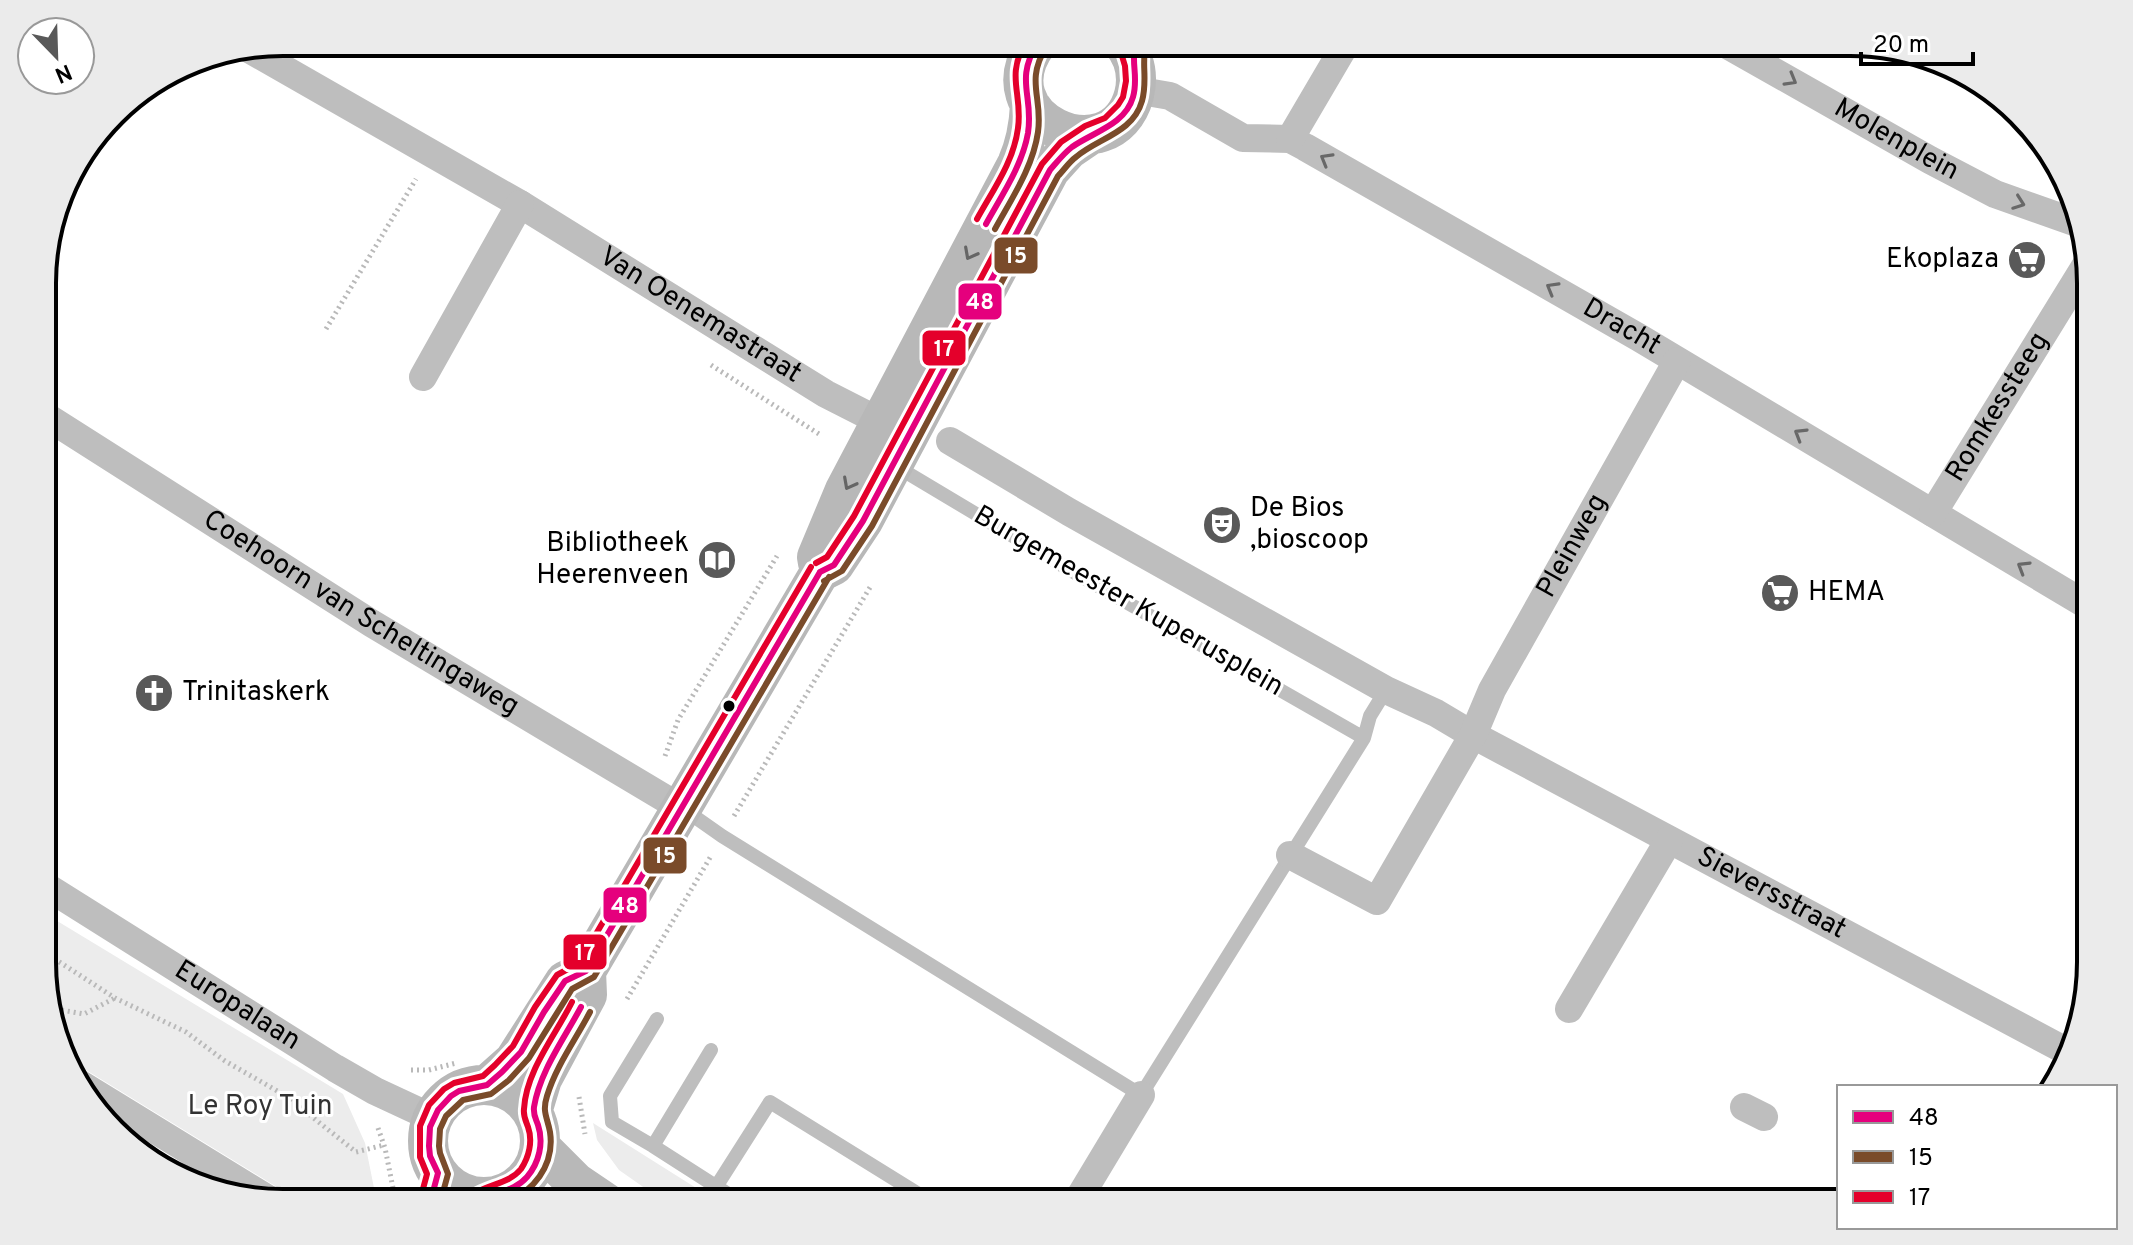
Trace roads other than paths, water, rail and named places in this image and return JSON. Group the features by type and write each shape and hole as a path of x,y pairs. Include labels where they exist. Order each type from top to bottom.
{"main road":[{"path":"1029,56 1024,88 1030,105 1045,123 1055,129 1090,135"},
{"path":"515,1189 531,1172 542,1079 587,995 586,971 820,572 834,565 863,521 1044,180 1058,160 1090,135 1119,120 1132,101 1139,65"},
{"path":"820,572 817,557 838,505 1017,164 1029,130 1030,105"},
{"path":"487,1085 514,1061 565,981 586,971"},
{"path":"456,1189 451,1186 434,1188 430,1127 433,1118 451,1096 468,1088 487,1085 513,1093 575,1182 585,1189"}],"street":[{"path":"1290,139 1339,56"},
{"name":"Molenplein","path":"1747,56 1995,194 2068,220"},
{"name":"Van Oenemastraat","path":"264,57 520,204 826,394 881,422"},
{"name":"Dracht","path":"1139,65 1243,138 1290,139 1677,361 2077,599"},
{"path":"423,377 520,204"},
{"name":"Romkessteeg","path":"1933,513 2077,279"},
{"name":"Pleinweg","path":"1473,735 1492,690 1677,361"},
{"name":"Coehoorn van Scheltingaweg","path":"56,423 371,623 681,808"},
{"name":"Burgemeester Kuperusplein","path":"950,441 1069,512 1386,690 1436,713 1473,735"},
{"path":"1290,855 1377,901 1473,735"},
{"name":"Sieversstraat","path":"1473,735 2060,1048"},
{"path":"1569,1009 1669,840"},
{"name":"Europalaan","path":"56,893 335,1068 433,1118"},
{"path":"1084,1189 1141,1095"},
{"path":"100,1096 246,1186"}],"lane":[{"name":"Burgemeester Kuperusplein","path":"893,465 1364,738"},
{"path":"681,808 1141,1095 1364,738 1370,716 1386,690"},
{"path":"657,1019 610,1096 612,1122 719,1189"},
{"path":"653,1146 711,1050"},
{"path":"716,1187 770,1102 910,1189"}],"place":[{"name":"Ekoplaza","path":"2027,260"},
{"name":"De Bios ,bioscoop","path":"1222,525"},
{"name":"Bibliotheek Heerenveen","path":"717,560"},
{"name":"HEMA","path":"1780,593"},
{"name":"Trinitaskerk","path":"154,693"}],"park label":[{"name":"Le Roy Tuin","path":"260,1107"}]}
